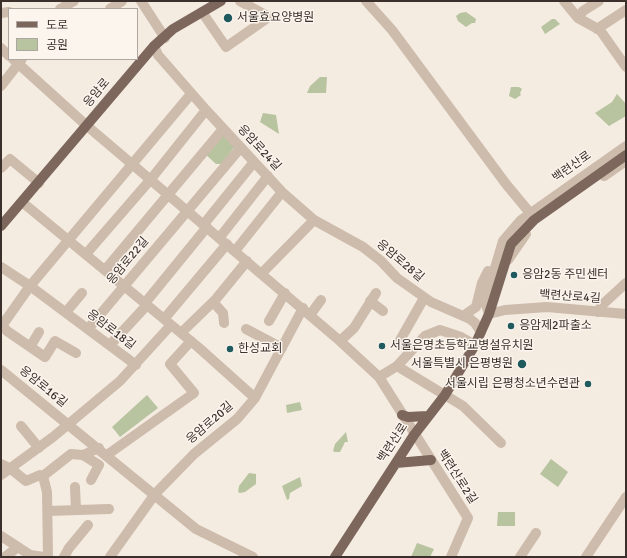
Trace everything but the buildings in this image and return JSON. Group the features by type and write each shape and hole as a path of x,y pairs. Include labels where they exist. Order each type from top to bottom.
{"main road":[{"name":"응암로","path":"1,226 5,216 22,202 39,183 86,125 154,46 165,38 173,29 221,1"},
{"name":"백련산로","path":"335,557 414,435 427,416 445,395 475,346 489,314 499,267 511,244 534,220 626,155"},
{"path":"402,415 408,417 427,416"},
{"path":"396,463 431,460"}],"street":[{"path":"61,8 74,1"},
{"path":"112,8 122,1"},
{"path":"141,1 165,38"},
{"path":"202,12 226,47 269,17 240,1"},
{"path":"564,1 578,18 597,29 622,54 626,67"},
{"path":"578,18 583,11 599,1"},
{"path":"372,2 506,184 530,213"},
{"path":"597,29 626,10"},
{"name":"응암로24길","path":"154,46 158,54 191,94 282,192 314,220 363,247"},
{"path":"1,86 18,61 86,125 307,311 340,341 378,377 414,435"},
{"path":"1,325 30,286 191,94"},
{"path":"86,254 206,110"},
{"name":"응암로22길","path":"105,270 223,129"},
{"name":"백련산로","path":"499,267 503,241 521,220 626,146"},
{"name":"응암로22길","path":"88,329 237,152 239,147"},
{"path":"1,168 10,159 39,183"},
{"name":"백련산로","path":"499,267 524,235 538,222 626,161"},
{"path":"110,345 146,304 254,162"},
{"path":"136,365 168,322 268,176"},
{"path":"235,250 282,192"},
{"path":"22,202 191,341 255,398 282,348 307,311 321,300"},
{"path":"262,273 314,220"},
{"name":"응암로28길","path":"363,247 381,261 397,278 424,298 475,323 481,332"},
{"path":"181,333 212,302 247,261"},
{"name":"응암로18길","path":"1,267 66,312 136,365 69,424"},
{"path":"463,316 476,307 485,277 489,270 499,267"},
{"path":"598,312 601,306 626,283"},
{"path":"269,321 285,293"},
{"path":"66,312 82,294"},
{"path":"340,341 354,328 373,297 383,311"},
{"path":"411,349 399,342 424,298"},
{"path":"212,302 223,313 224,323"},
{"name":"백련산로4길","path":"489,314 505,310 547,307 626,314"},
{"name":"응암로16길","path":"1,325 7,331 45,357 55,341 76,353"},
{"path":"246,329 282,348"},
{"path":"378,377 397,366 411,349 425,336 440,330 461,337 475,346"},
{"path":"30,347 39,332"},
{"path":"6,467 26,481 40,474 43,476 71,454 103,452 194,393 170,364 191,341"},
{"path":"397,366 473,414 501,443"},
{"name":"응암로16길","path":"1,370 155,494 196,529 242,554 253,557"},
{"name":"응암로20길","path":"110,557 155,494 194,454 238,419 255,398"},
{"name":"응암로16길","path":"1,475 6,467 39,448 69,424"},
{"path":"21,426 39,448"},
{"name":"백련산로2길","path":"414,435 468,518 451,557"},
{"path":"83,454 99,465 91,480"},
{"path":"43,476 47,492 48,557"},
{"path":"75,487 76,510"},
{"path":"586,557 626,497"},
{"path":"48,511 109,509"},
{"path":"64,557 69,548 88,526"},
{"path":"520,557 536,533"},
{"path":"1,536 18,547 37,556"},
{"path":"5,557 18,547"}],"green space":[{"path":"466,12 476,19 475,23 472,23 466,27 458,21 456,16 460,13"},
{"path":"552,19 555,19 560,24 545,34 541,27"},
{"path":"320,77 327,77 326,93 307,93 310,86"},
{"path":"511,87 519,87 522,89 520,93 521,95 515,99 509,96"},
{"path":"617,94 626,104 626,116 609,126 595,113 612,102"},
{"path":"263,113 276,115 279,134 260,122"},
{"path":"222,134 237,143 222,164 216,164 204,153"},
{"path":"147,395 158,408 120,437 112,427"},
{"path":"300,402 302,410 287,413 286,405"},
{"path":"346,432 348,442 345,442 340,452 333,451 335,444"},
{"path":"551,459 568,472 558,487 540,474"},
{"path":"249,473 256,474 256,484 245,492 238,492 239,486"},
{"path":"300,477 302,486 290,493 289,499 287,500 282,486"},
{"path":"498,512 515,512 515,526 497,526"},
{"path":"417,543 434,549 430,557 411,557"}],"place":[{"name":"서울효요양병원","path":"228,18"},
{"name":"응암2동 주민센터","path":"514,275"},
{"name":"응암제2파출소","path":"511,326"},
{"name":"서울은명초등학교병설유치원","path":"382,346"},
{"name":"한성교회","path":"230,349"},
{"name":"서울특별시 은평병원","path":"522,364"},
{"name":"서울시립 은평청소년수련관","path":"588,384"}]}
